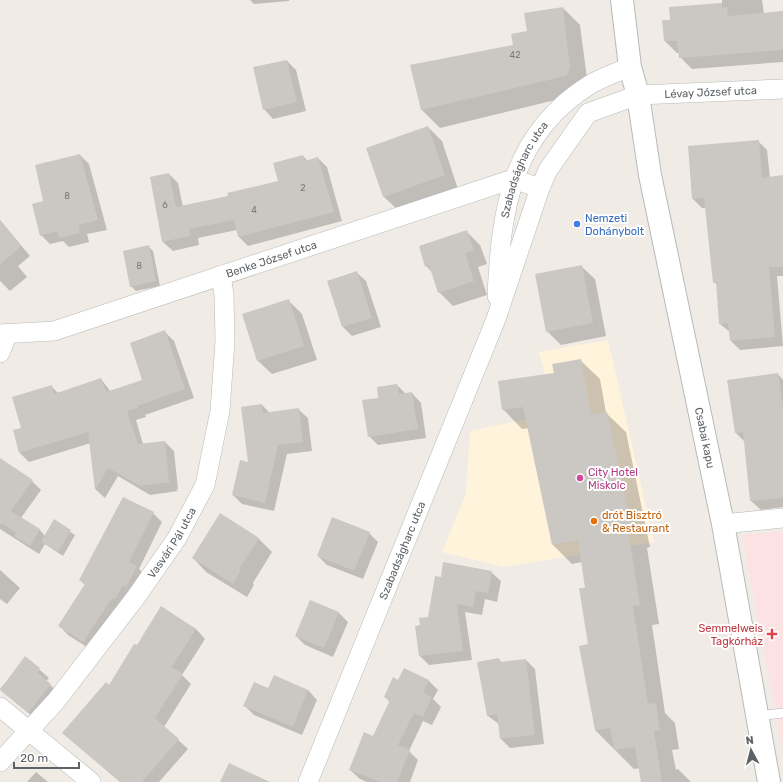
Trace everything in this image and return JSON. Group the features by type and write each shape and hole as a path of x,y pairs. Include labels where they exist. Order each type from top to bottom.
{"street":[{"name":"Csabai kapu","path":"622,0 630,67 638,95 650,175 724,524 769,782"},
{"name":"Szabadságharc utca","path":"496,319 500,248 513,179 531,140 560,106 592,83 630,67"},
{"name":"Lévay József utca","path":"638,95 783,89"},
{"name":"Szabadságharc utca","path":"308,782 496,319 540,188 548,170 588,113 638,95"},
{"path":"513,179 540,188"},
{"name":"Benke József utca","path":"3,329 54,331 513,179"},
{"name":"Vasvári Pál utca","path":"0,762 56,701 136,596 177,538 204,484 220,411 225,341 224,296 221,275"},
{"path":"0,353 3,329"},
{"path":"724,524 783,518"},
{"path":"0,707 91,782"}],"lane":[{"path":"757,716 783,713"}],"shaded area":[{"path":"608,340 654,542 504,567 442,552 466,494 470,431 555,413 539,352"},
{"name":"Semmelweis Tagkórház","path":"783,531 783,750 742,535"}],"building":[{"path":"722,3 722,8 727,7 728,16 783,11 783,50 679,58 677,41 664,41 662,20 670,20 669,7"},
{"path":"563,7 570,68 566,76 421,110 410,65 513,45 511,34 527,31 524,13"},
{"path":"287,60 297,102 263,110 253,67"},
{"path":"428,126 445,175 383,197 366,148"},
{"path":"759,140 762,178 783,175 783,267 769,267 775,337 730,341 728,323 719,324 716,282 713,283 704,198 692,199 688,146"},
{"path":"80,154 98,220 79,225 80,233 59,238 57,231 40,236 32,204 43,201 35,165"},
{"path":"303,155 305,161 318,157 334,212 238,237 234,220 189,229 190,236 162,242 150,177 169,173 176,207 228,196 227,193 278,181 273,163"},
{"path":"0,221 21,246 0,265"},
{"path":"467,230 474,250 465,253 474,281 438,293 429,265 425,267 419,246"},
{"path":"149,245 156,281 130,287 123,251"},
{"path":"582,265 593,323 546,332 535,274"},
{"path":"357,271 372,318 342,327 327,281"},
{"path":"289,299 304,346 257,361 242,314"},
{"path":"165,330 185,389 127,411 138,444 165,441 169,481 171,482 140,486 108,468 95,490 88,432 19,453 13,430 21,428 12,397 52,385 54,394 101,378 106,392 142,380 130,343"},
{"path":"581,359 591,415 607,412 632,528 628,529 640,605 633,606 648,704 656,703 660,730 654,731 662,782 641,782 635,747 614,750 610,728 595,730 579,646 588,644 579,588 585,588 578,540 552,545 523,407 502,410 498,381 554,373 552,364"},
{"path":"778,373 783,405 783,498 750,501 743,432 735,433 727,380"},
{"path":"397,384 399,394 412,392 418,429 368,437 362,400 378,398 377,387"},
{"path":"262,404 263,413 299,408 303,442 278,445 265,503 232,495 240,460 248,462 241,407"},
{"path":"0,458 33,480 11,511 40,529 30,546 14,536 16,533 2,523 0,526"},
{"path":"123,497 154,512 129,562 137,566 126,587 123,585 115,599 112,598 83,642 58,626 85,584 79,580"},
{"path":"220,513 259,538 239,569 241,570 233,584 192,558"},
{"path":"332,517 370,532 354,571 317,556"},
{"path":"54,519 71,530 58,552 41,542"},
{"path":"443,562 492,571 488,593 476,591 473,607 457,604 463,651 419,656 415,626 420,625 419,618 428,617 435,576 441,577"},
{"path":"310,600 339,612 324,648 295,636"},
{"path":"161,606 196,629 172,667 183,674 155,718 179,739 142,782 120,782 62,733 106,682 109,685 134,644 137,645"},
{"path":"25,656 40,668 37,672 51,684 28,713 0,690"},
{"path":"499,658 500,662 526,659 535,735 500,739 497,714 487,716 477,662"},
{"path":"404,668 429,680 423,693 432,697 423,717 414,713 398,745 410,750 397,782 380,782 349,770 364,732 373,736 390,700 384,697 393,677 398,680"},
{"path":"274,675 308,690 293,727 243,706 254,682 268,688"},
{"path":"229,763 270,782 220,782"}],"place":[{"name":"Nemzeti Dohánybolt","path":"577,224"},
{"name":"City Hotel Miskolc","path":"580,478"},
{"name":"drót Bisztró & Restaurant","path":"594,521"},
{"name":"Semmelweis Tagkórház","path":"772,634"}]}
